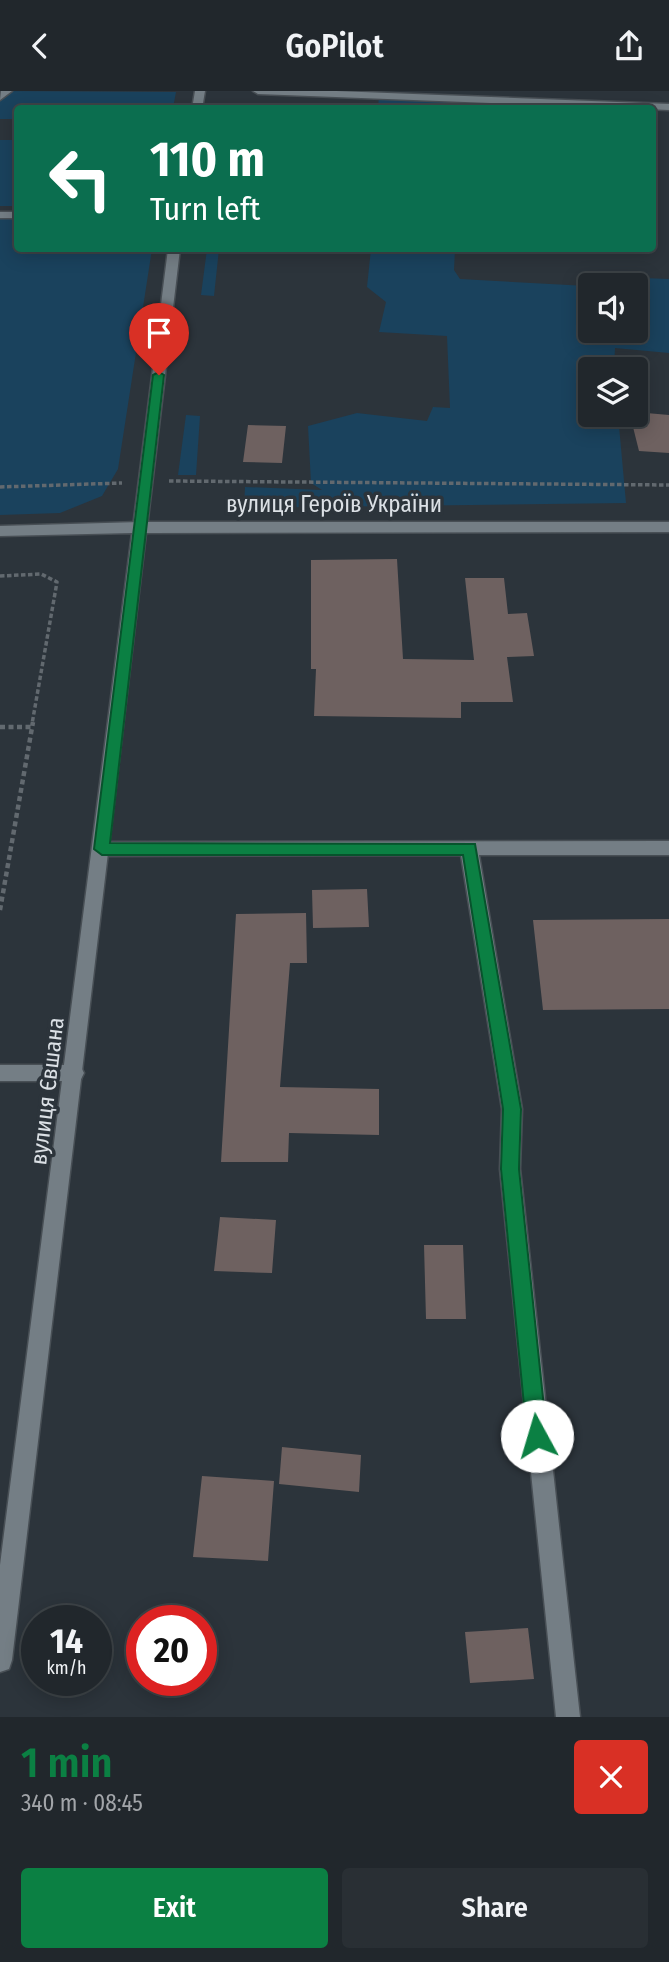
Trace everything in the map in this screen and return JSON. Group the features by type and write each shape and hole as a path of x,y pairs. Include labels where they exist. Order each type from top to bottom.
{"main road":[{"path":"0,97 7,91"},
{"path":"258,91 618,105"},
{"name":"вулиця Євшана","path":"0,1660 174,252"},
{"name":"вулиця Героїв України","path":"0,531 140,527 669,527"},
{"path":"102,849 669,849"},
{"path":"470,849 512,1109 510,1169 555,1623 568,1717"},
{"path":"0,1073 74,1073"}],"path":[{"path":"0,487 145,482 669,485"},
{"path":"0,576 41,574 57,582 0,910"},
{"path":"0,727 32,727"}],"shaded area":[{"path":"0,91 176,92 174,105 14,105 14,119 0,119"},
{"path":"379,96 458,99 458,105 378,105"},
{"path":"0,140 14,140 14,206 0,206"},
{"path":"0,215 14,215 14,252 152,252 118,469 102,496 60,513 0,515"},
{"path":"207,252 219,252 214,296 201,295"},
{"path":"371,252 455,252 454,270 460,279 578,286 578,343 648,343 648,278 669,279 669,353 615,348 615,357 578,357 578,427 619,427 626,503 244,508 245,487 322,490 311,483 308,426 357,413 427,421 433,407 450,408 447,336 379,332 386,302 367,287"},
{"path":"186,415 200,416 196,475 178,475"}],"building":[{"path":"648,413 669,415 669,453 639,451 633,427 648,427"},
{"path":"248,425 286,426 282,463 243,462"},
{"path":"397,559 403,659 474,660 465,578 504,578 508,614 527,613 534,656 507,657 513,702 461,702 461,718 314,716 316,669 311,669 311,560"},
{"path":"367,889 369,927 313,928 312,890"},
{"path":"306,913 307,963 290,963 280,1087 379,1089 379,1135 289,1133 288,1162 221,1162 236,914"},
{"path":"669,919 669,1009 543,1010 533,920"},
{"path":"220,1217 276,1220 272,1273 214,1271"},
{"path":"424,1245 463,1245 466,1319 426,1319"},
{"path":"282,1447 361,1455 359,1492 279,1484"},
{"path":"202,1476 274,1481 268,1561 193,1557"},
{"path":"528,1628 534,1679 470,1683 465,1632"}],"route":[{"path":"159,375 102,849 470,849 512,1109 510,1169 537,1436"}]}
